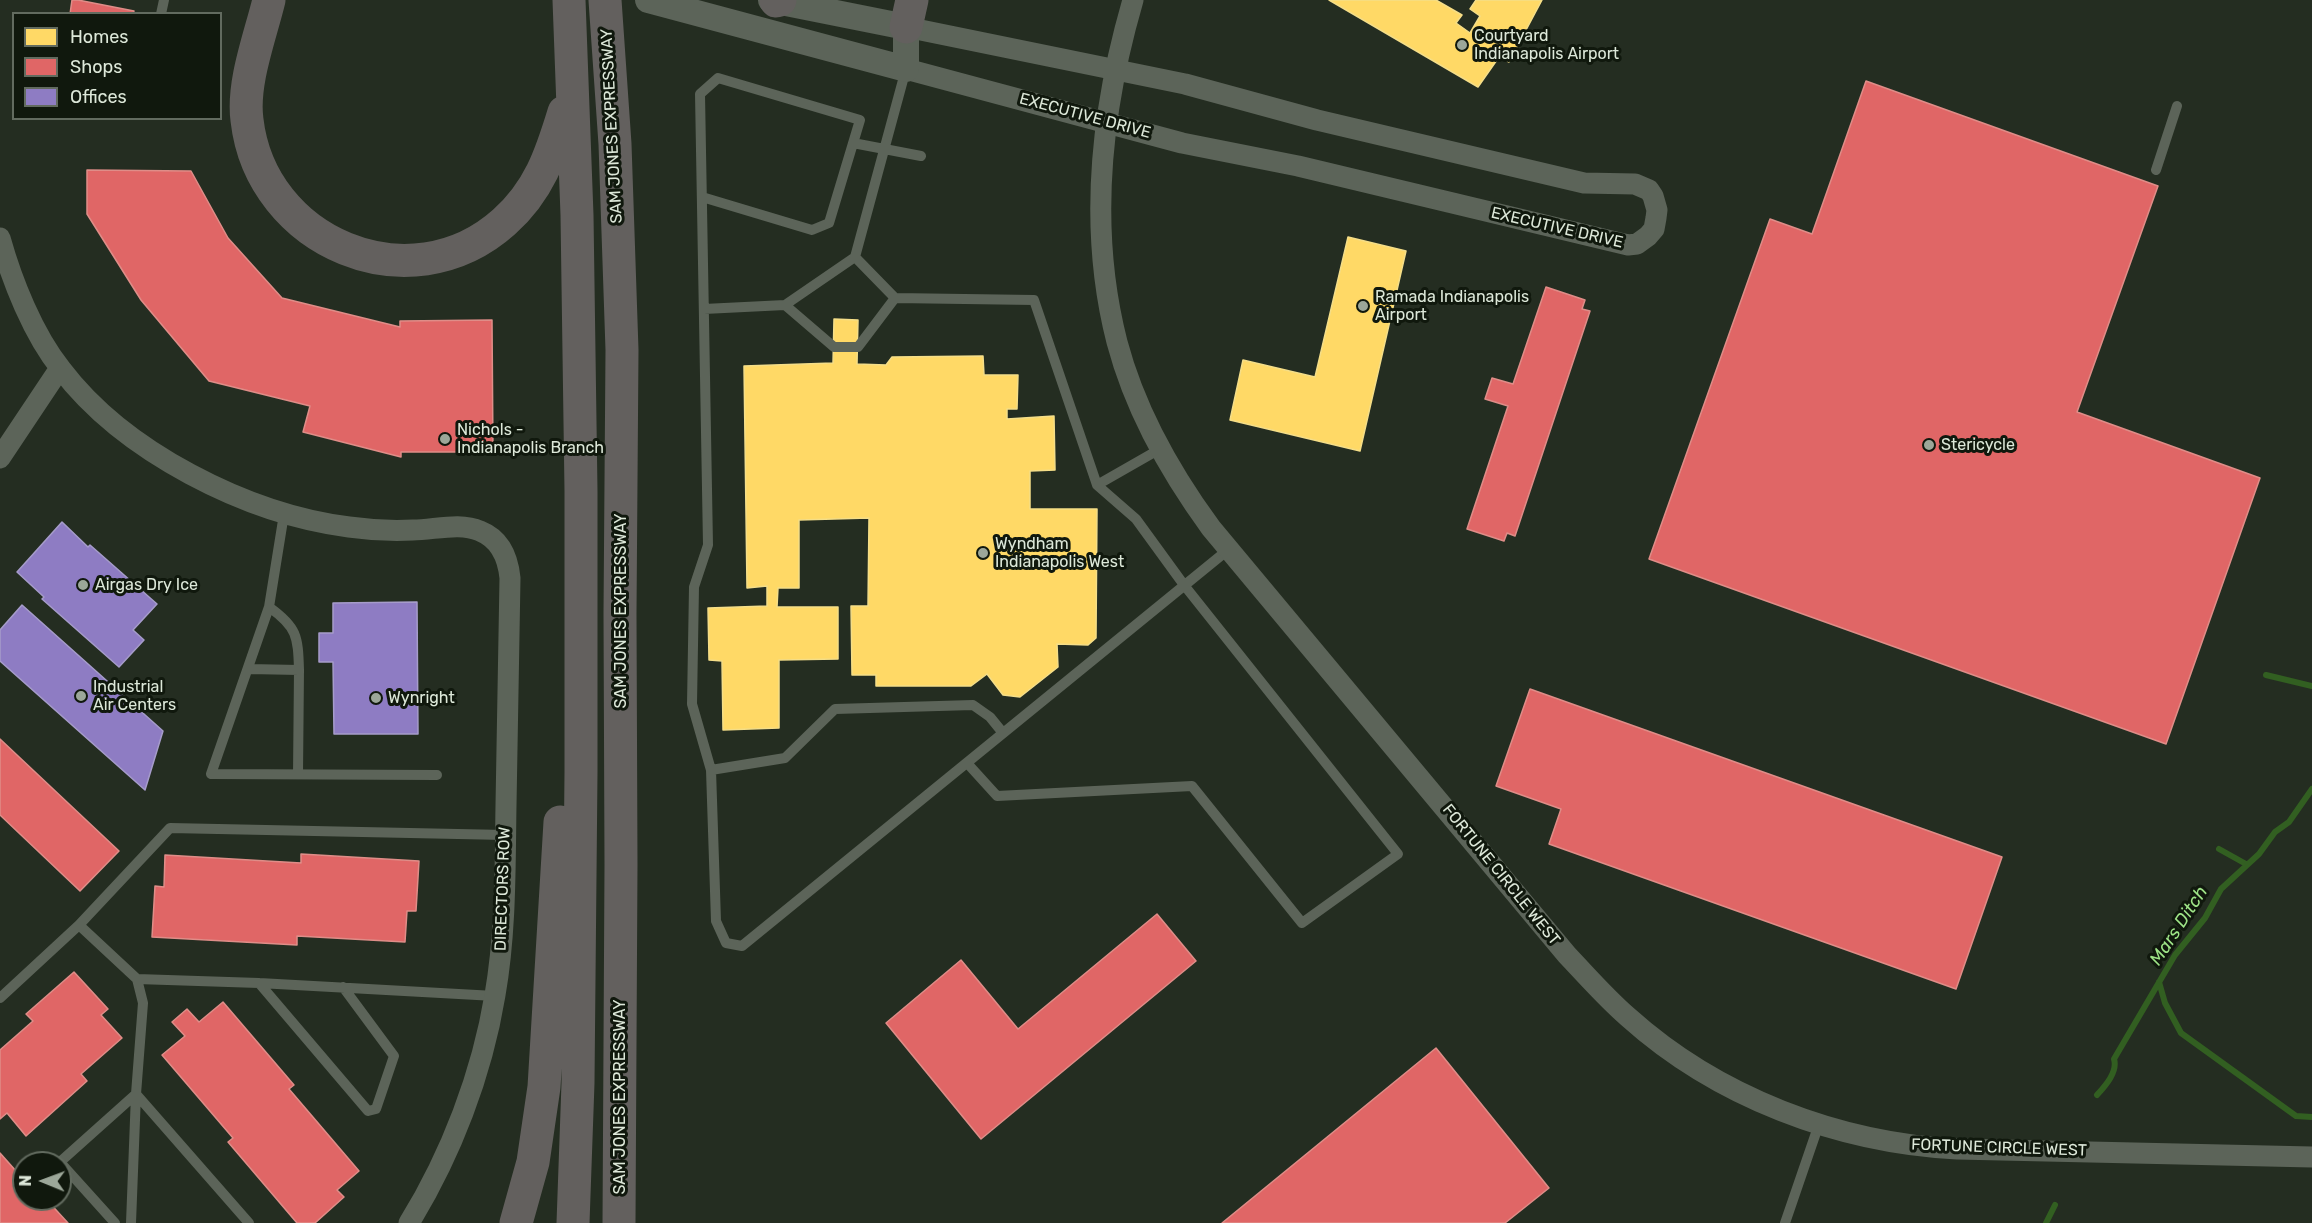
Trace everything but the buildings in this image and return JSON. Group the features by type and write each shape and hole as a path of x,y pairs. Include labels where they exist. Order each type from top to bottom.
{"highway":[{"path":"268,0 246,104 249,132 259,166 272,190 289,211 309,229 341,247 375,258 403,260 439,256 473,243 503,223 527,197 543,173 551,155 571,87"},
{"path":"260,40 272,16 287,0"},
{"path":"569,0 577,227 581,491 578,1083 573,1223"},
{"name":"SAM JONES EXPRESSWAY","path":"604,0 615,144 622,350 619,1223"},
{"path":"516,1223 533,1162 544,1087 581,491"}],"street":[{"name":"EXECUTIVE DRIVE","path":"660,3 1182,142 1298,166 1628,245 1637,244 1648,236 1656,218 1656,202 1653,196 1649,190 1635,184 1584,183 1317,120 1205,89 1115,70 909,14 776,0"},
{"name":"FORTUNE CIRCLE WEST","path":"1133,0 1115,70 1105,122 1102,169 1103,242 1113,325 1135,396 1160,449 1183,488 1229,549 1567,955 1611,1002 1636,1024 1696,1067 1749,1096 1819,1124 1878,1140 1928,1147 2312,1157"},
{"path":"906,69 909,14"},
{"path":"0,238 19,291 39,333 60,368 85,397 120,428 155,453 219,489 284,514"},
{"path":"0,458 60,368"},
{"name":"DIRECTORS ROW","path":"284,514 368,529 412,531 467,527 482,531 496,542 509,564 505,894 495,996 483,1047 454,1133 428,1191 409,1223"}],"lane":[{"path":"704,309 785,305 855,257 906,69"},
{"path":"702,197 812,231 829,223 860,120 718,78 700,94 708,545 694,587 692,704 711,770 716,921 726,943 742,946 1229,549"},
{"path":"2156,170 2178,106"},
{"path":"853,143 921,156"},
{"path":"855,257 895,298 1034,300 1097,485 1136,519 1184,585 1398,854 1302,923 1192,786 997,796 967,763"},
{"path":"785,305 834,347 858,347 895,298"},
{"path":"1097,485 1160,449"},
{"path":"284,514 269,608 211,774 437,775"},
{"path":"269,608 287,620 298,641 298,774"},
{"path":"249,669 299,669"},
{"path":"711,770 785,758 835,709 973,705 990,717 1003,733"},
{"path":"0,998 79,925 170,828 506,835"},
{"path":"79,925 137,979 143,1003 136,1094 131,1223"},
{"path":"137,979 495,996"},
{"path":"259,983 368,1111 376,1109 394,1056 343,987"},
{"path":"115,1223 60,1162 136,1094"},
{"path":"136,1094 249,1223"},
{"path":"1785,1223 1819,1124"}],"waterway":[{"path":"2266,675 2312,686"},
{"name":"Mars Ditch","path":"2097,1095 2110,1078 2114,1069 2114,1059 2175,955 2205,918 2221,889 2259,854 2275,832 2289,822 2312,789"},
{"path":"2219,849 2246,864"},
{"path":"2159,982 2165,1003 2181,1033 2296,1116 2312,1117"},
{"name":"Mars Ditch","path":"2046,1223 2055,1205"}],"place":[{"name":"Courtyard Indianapolis Airport","path":"1462,45"},
{"name":"Ramada Indianapolis Airport","path":"1363,306"},
{"name":"Nichols - Indianapolis Branch","path":"445,439"},
{"name":"Stericycle","path":"1929,445"},
{"name":"Wyndham Indianapolis West","path":"983,553"},
{"name":"Airgas Dry Ice","path":"83,585"},
{"name":"Industrial Air Centers","path":"81,696"},
{"name":"Wynright","path":"376,698"}]}
